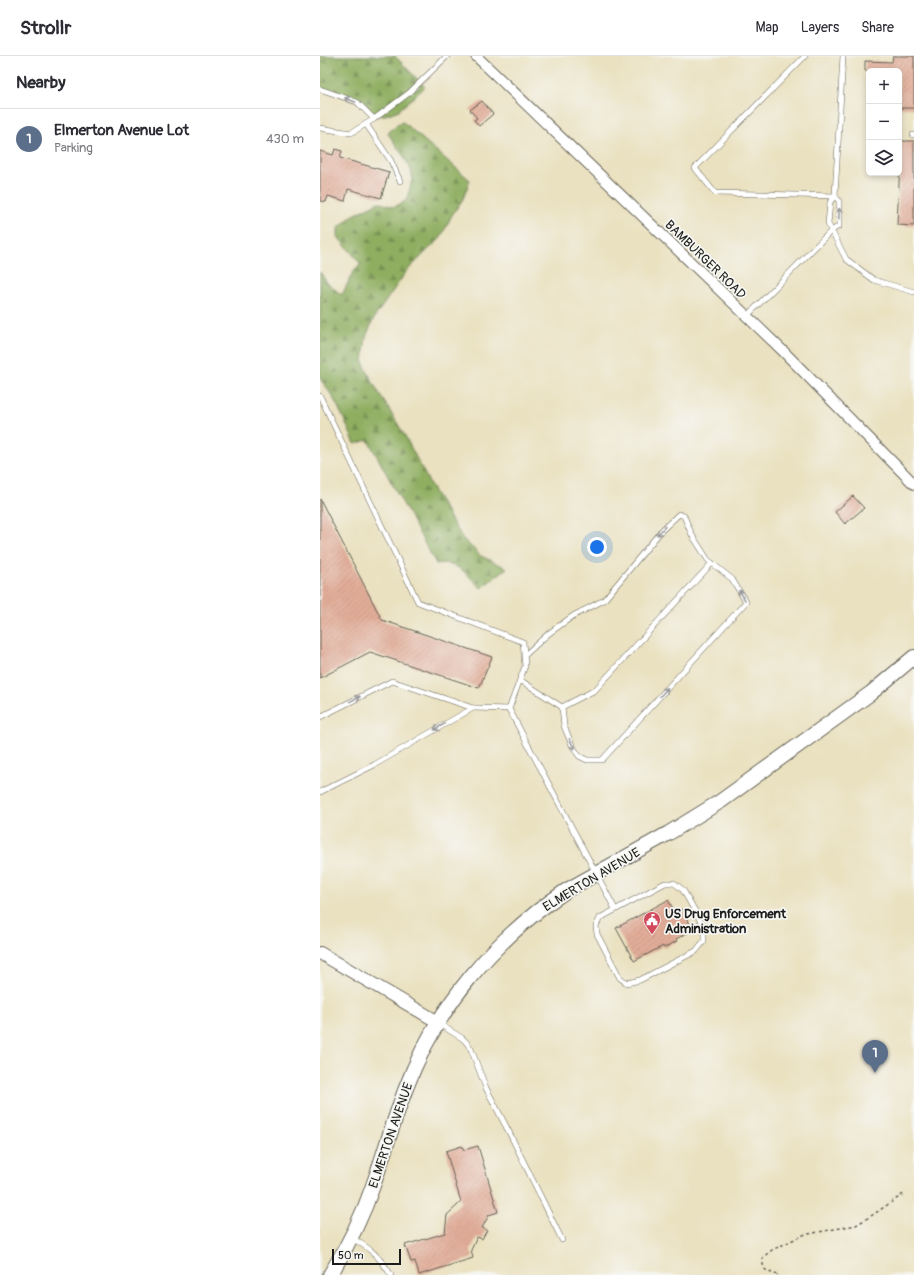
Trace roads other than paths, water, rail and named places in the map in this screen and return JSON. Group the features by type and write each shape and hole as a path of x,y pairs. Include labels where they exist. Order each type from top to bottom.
{"main road":[{"name":"ELMERTON AVENUE","path":"330,1275 360,1219 415,1066 438,1022 466,982 483,961 522,923 551,901 669,833 721,800 871,693 914,657"}],"street":[{"name":"BAMBURGER ROAD","path":"476,56 783,351 914,484"},
{"path":"320,953 438,1022"}],"lane":[{"path":"320,128 351,133 374,119 409,93 447,56"},
{"path":"747,316 832,231 839,226 839,201 835,196 715,193 695,168 806,56"},
{"path":"843,56 835,196 830,202 828,224 846,259 874,280 914,292"},
{"path":"320,89 357,102 374,119"},
{"path":"366,124 391,162 400,181"},
{"path":"320,396 418,602 523,642 525,666 509,709 615,909"},
{"path":"524,656 548,634 573,616 604,600 662,530 679,514 684,516 692,535 708,560 732,579 746,602 602,760 587,760 579,756 572,745 564,726 562,707"},
{"path":"562,707 595,690 712,563"},
{"path":"520,680 562,707"},
{"path":"320,717 392,681 473,708 509,709"},
{"path":"320,792 374,765 473,708"},
{"path":"665,883 674,883 683,890 700,920 704,932 704,941 696,951 640,980 627,983 620,978 597,934 596,926 600,918 615,909 665,883"},
{"path":"438,1022 462,1038 471,1049 486,1088 562,1240"},
{"path":"351,1237 375,1254 391,1275"}],"place":[{"name":"US Drug Enforcement Administration","path":"652,935"},
{"name":"Elmerton Avenue Lot","path":"875,1073"}]}
